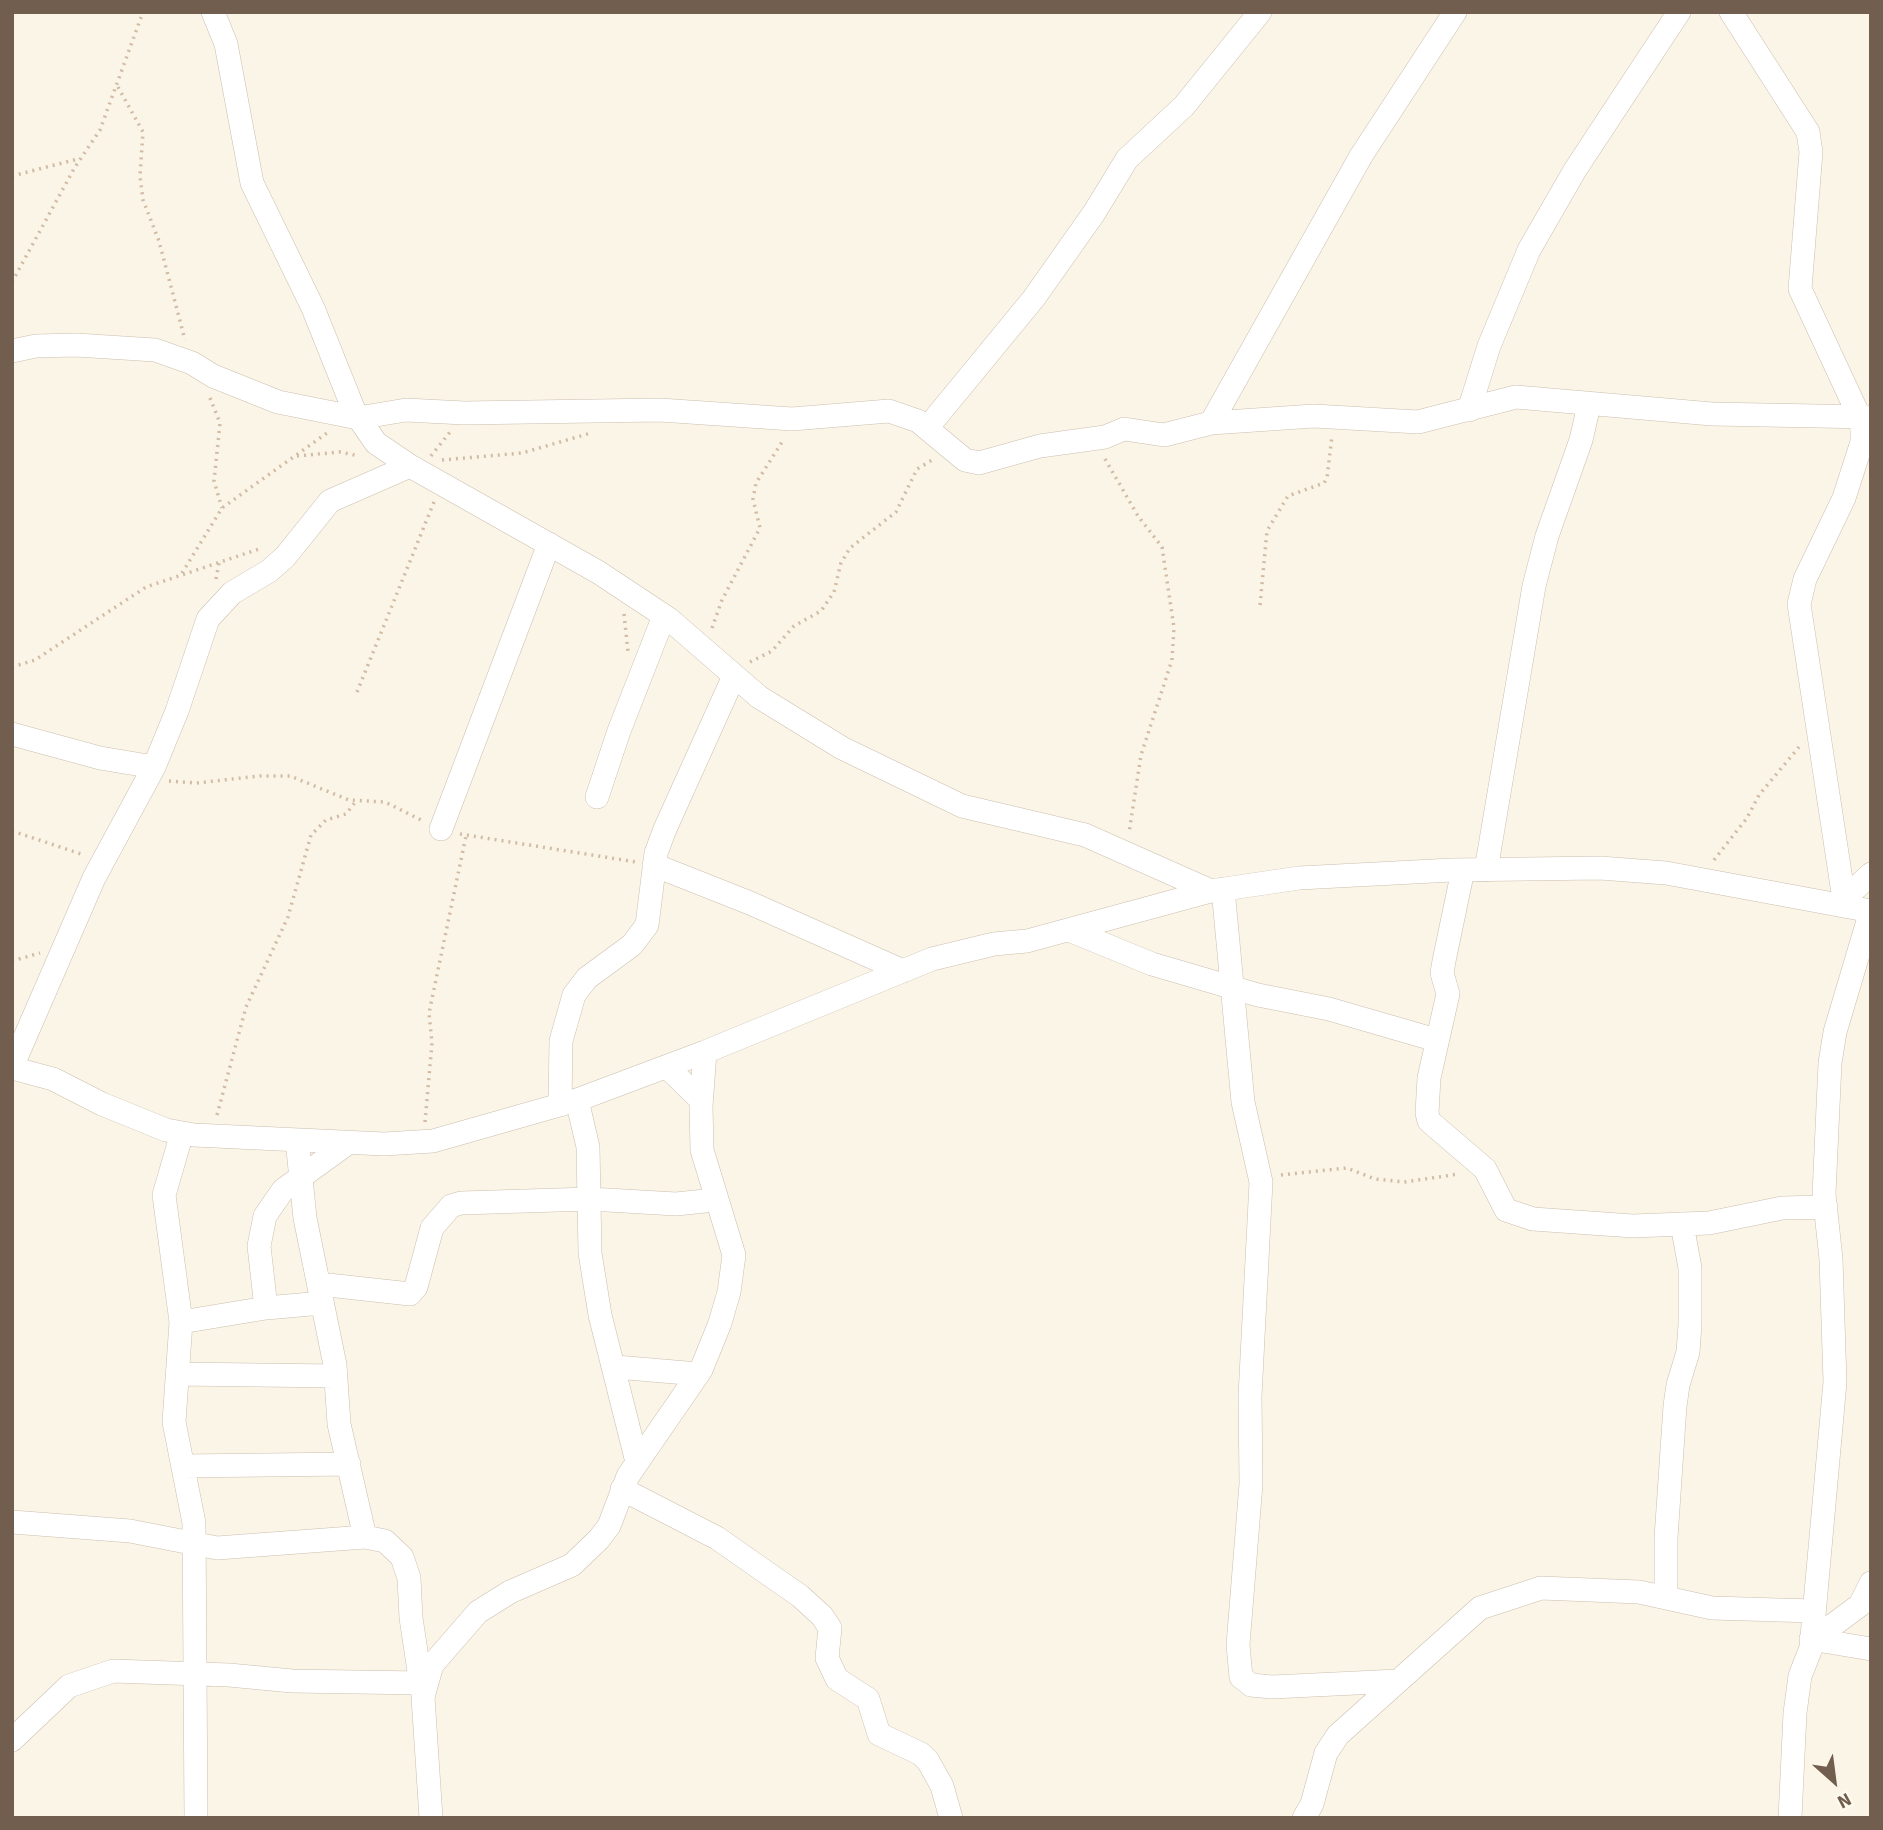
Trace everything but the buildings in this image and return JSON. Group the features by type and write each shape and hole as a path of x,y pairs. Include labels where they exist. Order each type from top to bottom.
{"street":[{"path":"213,12 226,44 252,183 313,308 353,417 376,443 441,484 549,544 664,616 759,697 842,748 962,806 1086,835 1217,890"},
{"path":"928,427 1034,298 1087,224 1127,159 1184,106 1260,12"},
{"path":"1211,423 1361,156 1455,12"},
{"path":"1469,410 1489,346 1529,250 1574,170 1679,12"},
{"path":"1731,12 1808,132 1811,152 1800,289 1866,418 1862,442 1844,498 1801,592 1802,628 1845,903"},
{"path":"12,351 36,346 115,345 155,350 192,363 213,376 268,399 353,417 406,410 464,413 660,410 795,419 889,411 928,427 956,454 971,462 991,462 1040,446 1099,438 1124,429 1171,435 1211,423 1244,419 1334,417 1405,423 1444,418 1516,397 1712,414 1866,418"},
{"path":"1589,405 1581,440 1546,536 1474,870 1442,973 1448,994 1429,1078 1429,1121 1485,1169 1502,1205 1517,1214 1570,1223 1682,1224 1709,1223 1782,1208 1826,1207"},
{"path":"401,460 330,501 285,556 219,606 208,619 198,642 177,712 152,773 101,865 44,989 12,1068 53,1079 102,1104 182,1133 348,1143 424,1142 568,1102 667,1067 932,960 994,944 1027,941 1217,890 1299,878 1474,870 1600,868 1666,873 1845,903 1871,911 1835,1032 1830,1063 1826,1207 1831,1259 1835,1382 1811,1638 1800,1676 1795,1713 1790,1818"},
{"path":"441,829 549,544"},
{"path":"597,797 619,731 664,616"},
{"path":"637,1461 600,1315 590,1253 588,1147 568,1102 561,1041 574,995 587,978 632,945 647,925 654,865 665,829 734,676"},
{"path":"12,734 152,773"},
{"path":"654,865 750,903 903,971"},
{"path":"1845,903 1871,874"},
{"path":"1217,890 1235,988 1243,1102 1260,1176 1250,1396 1251,1484 1238,1645 1241,1677 1251,1685 1272,1687 1398,1681"},
{"path":"1069,930 1152,964 1235,988 1329,1009 1436,1040"},
{"path":"422,1690 432,1665 478,1612 510,1592 572,1565 609,1526 622,1489 637,1461 698,1374 720,1323 733,1270 731,1245 702,1150 701,1100 705,1052"},
{"path":"667,1067 701,1100"},
{"path":"182,1133 164,1195 181,1322 174,1422 192,1503 196,1818"},
{"path":"297,1140 305,1218 336,1376 340,1424 365,1537"},
{"path":"266,1308 259,1245 265,1216 282,1190 348,1143"},
{"path":"181,1322 266,1308 321,1294 410,1294 416,1287 432,1228 451,1206 502,1200 590,1199 676,1204 716,1200"},
{"path":"1666,1597 1666,1538 1675,1406 1688,1352 1690,1325 1690,1268 1682,1224"},
{"path":"306,1377 329,1338"},
{"path":"615,1367 698,1374"},
{"path":"177,1374 336,1376"},
{"path":"183,1466 349,1464"},
{"path":"622,1489 717,1538 800,1596 821,1615 830,1628 827,1658 837,1679 868,1699 879,1734 921,1754 928,1761 942,1786 951,1818"},
{"path":"12,1522 130,1531 194,1544 244,1548 365,1537 385,1541 402,1557 409,1578 411,1618 422,1690 431,1818"},
{"path":"1811,1638 1860,1605 1871,1583"},
{"path":"1304,1818 1312,1804 1326,1753 1338,1735 1480,1608 1515,1594 1541,1588 1666,1597 1712,1608 1813,1611"},
{"path":"1811,1638 1871,1649"},
{"path":"12,1740 69,1686 113,1671 135,1670 422,1690"}],"path":[{"path":"12,282 80,159 100,130 118,87 143,12"},
{"path":"118,87 143,132 140,185 143,200 165,262 192,363 220,424 214,481 222,508"},
{"path":"12,176 80,159"},
{"path":"464,413 429,460 522,453 595,432"},
{"path":"181,575 222,508 353,417"},
{"path":"1260,605 1267,531 1288,496 1324,483 1328,478 1334,417"},
{"path":"704,649 722,600 760,528 754,499 756,483 795,419"},
{"path":"1099,438 1115,479 1162,547 1174,628 1172,660 1142,755 1125,852"},
{"path":"295,456 346,452 370,458 401,460"},
{"path":"734,676 744,666 772,651 794,625 821,611 834,592 845,556 856,542 896,512 918,469 935,459 956,454"},
{"path":"357,692 441,484"},
{"path":"12,667 34,660 146,587 266,546"},
{"path":"621,588 628,658"},
{"path":"1702,880 1747,818 1759,794 1819,725"},
{"path":"152,773 196,783 260,776 290,776 356,801 385,802 441,829 466,836 654,865"},
{"path":"211,1136 246,1007 288,916 304,851 316,828 326,820 346,814 356,801"},
{"path":"12,831 73,850 101,865"},
{"path":"424,1142 432,1043 429,1013 466,836"},
{"path":"1260,1176 1347,1168 1375,1179 1404,1182 1485,1169"}]}
